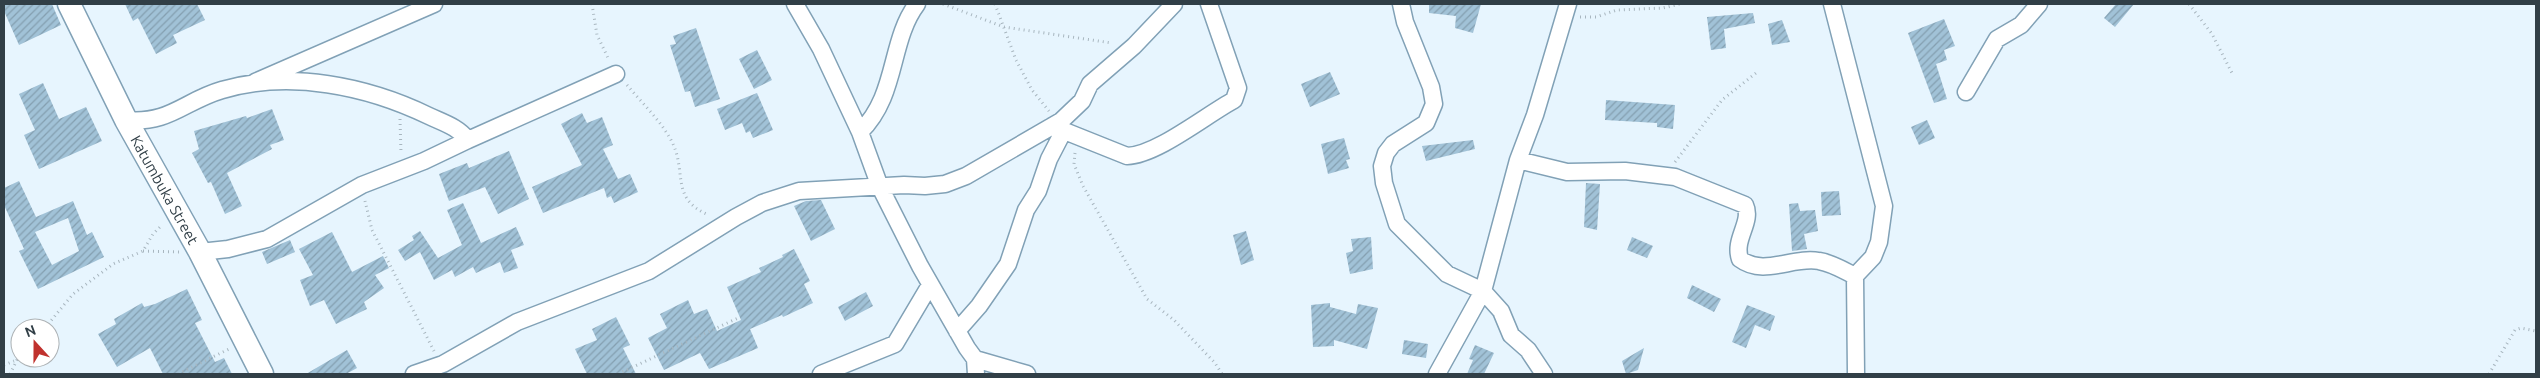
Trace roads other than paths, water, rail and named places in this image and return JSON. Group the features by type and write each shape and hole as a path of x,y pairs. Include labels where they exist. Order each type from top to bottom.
{"main road":[{"name":"Katumbuka Street","path":"69,4 126,120 200,252 262,374"}],"street":[{"path":"249,85 276,71 434,4"},
{"path":"795,4 821,49 860,132 880,187 930,285 957,331 975,367 1027,374"},
{"path":"860,132 871,121 890,82 909,14 917,4"},
{"path":"957,331 979,306 1008,264 1026,210 1038,191 1063,129 1082,101 1090,84 1134,46 1175,4"},
{"path":"414,374 446,369 517,322 649,271 762,203 799,191 945,184 966,176 1063,129 1127,156 1136,156 1167,141 1234,100 1238,88 1209,4"},
{"path":"1401,4 1405,22 1431,87 1434,104 1426,123 1393,144 1386,153 1382,166 1384,183 1400,228 1415,240 1447,274 1483,291 1501,311 1511,335 1528,350 1544,374"},
{"path":"1832,4 1884,206 1879,242 1873,257 1855,276 1856,374"},
{"path":"1966,92 1997,39 2021,25 2039,4"},
{"path":"1437,374 1483,291 1518,160 1535,115 1568,6"},
{"path":"200,252 228,249 267,239 362,185 403,169 616,74"},
{"path":"126,120 142,122 158,119 222,90 249,85 312,82 351,87 399,104 460,131 468,140"},
{"path":"1518,160 1567,172 1625,171 1675,177 1745,204 1747,216 1737,245 1740,258 1746,263 1766,267 1804,260 1819,261 1835,265 1855,276"},
{"path":"821,374 895,344 930,285"}]}
